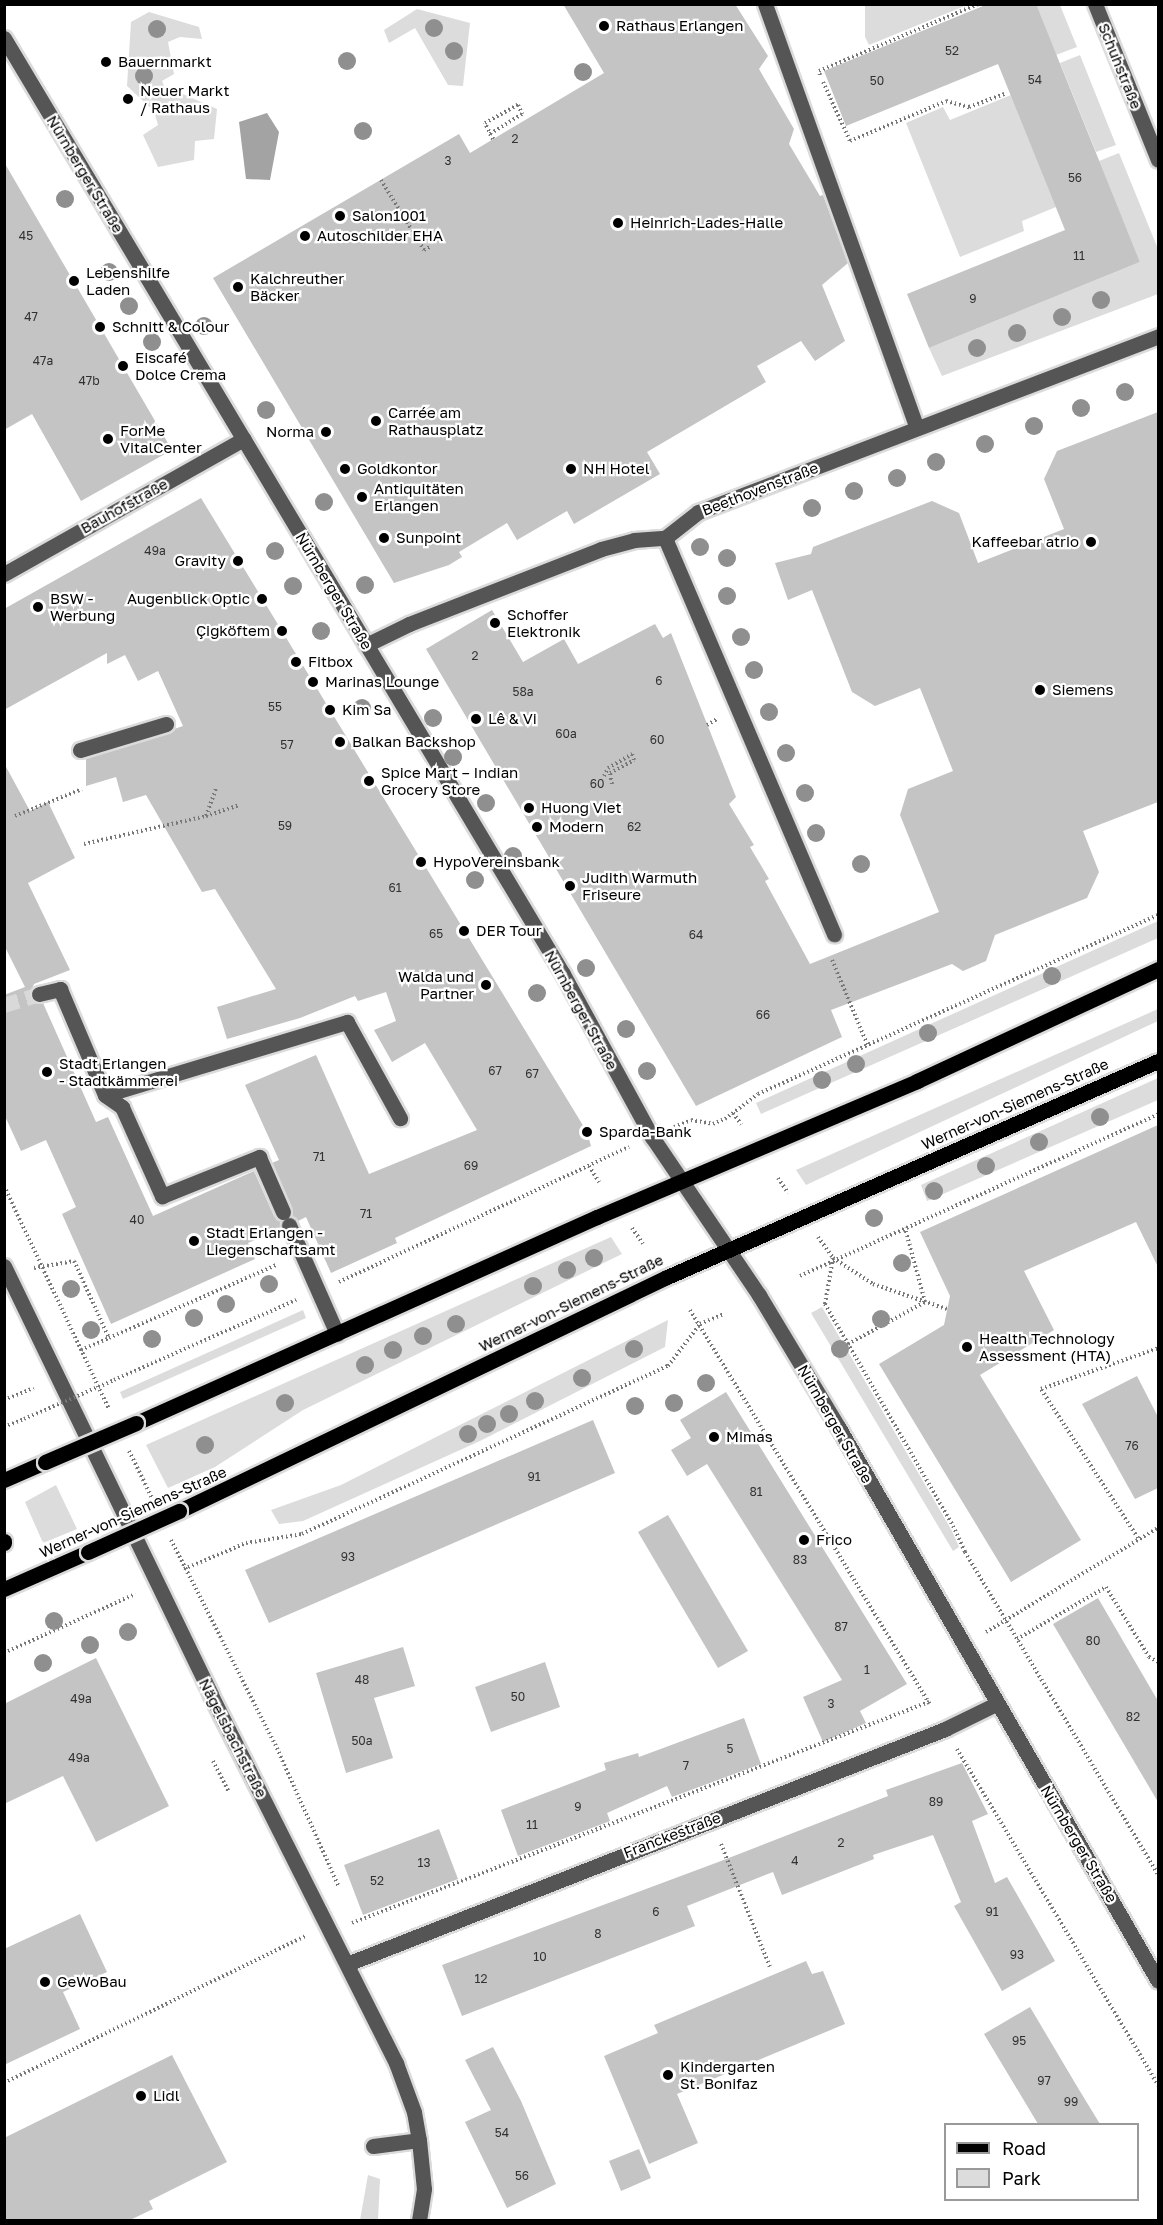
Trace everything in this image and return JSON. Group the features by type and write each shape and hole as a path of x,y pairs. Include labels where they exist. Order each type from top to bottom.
{"main road":[{"path":"4,1480 681,1181 917,1081 1158,969"},
{"name":"Werner-von-Siemens-Straße","path":"4,1589 179,1511 728,1250 1158,1061"}],"street":[{"path":"765,4 917,428"},
{"name":"Schuhstraße","path":"1095,4 1158,160"},
{"name":"Nürnberger Straße","path":"4,38 563,974 652,1137 728,1250 833,1418 963,1647 1158,1981"},
{"name":"Beethovenstraße","path":"665,538 698,512 1158,336"},
{"name":"Bauhofstraße","path":"4,574 244,439"},
{"path":"366,645 409,624 601,549 634,540 665,538 834,935"},
{"path":"80,750 166,724"},
{"path":"39,994 60,989 105,1095 122,1107 162,1196 259,1157 337,1334"},
{"path":"105,1095 347,1022 400,1118"},
{"name":"Nägelsbachstraße","path":"6,1269 211,1695 347,1964 405,2085 419,2140 424,2189 419,2220"},
{"name":"Franckestraße","path":"347,1964 945,1729 996,1704"},
{"path":"373,2146 419,2140"}],"path":[{"path":"978,4 819,71 850,141 946,101 969,107 1007,93"},
{"path":"484,123 489,131 493,139 490,134 498,129 522,114 518,105 484,123"},
{"path":"381,180 424,250 430,247"},
{"path":"603,776 608,768 632,754 634,760 610,773 612,784"},
{"path":"15,816 82,789"},
{"path":"206,816 216,789"},
{"path":"84,844 206,816 239,805"},
{"path":"4,1427 318,1291 691,1120 713,1124 758,1095 1158,915"},
{"path":"834,935 832,961 868,1046"},
{"path":"733,1113 741,1124"},
{"path":"800,1276 833,1258 1158,1114"},
{"path":"589,1166 599,1182"},
{"path":"778,1178 788,1193"},
{"path":"4,1186 111,1413"},
{"path":"632,1228 643,1244"},
{"path":"904,1228 925,1302"},
{"path":"818,1236 833,1258 873,1284 947,1309"},
{"path":"81,1350 302,1254"},
{"path":"833,1258 825,1304 1017,1639 1158,1875"},
{"path":"6,1269 43,1267 74,1261 110,1338"},
{"path":"849,1344 925,1302"},
{"path":"690,1310 929,1702 1158,2085"},
{"path":"193,1565 246,1543 302,1534 668,1366 700,1324 723,1314"},
{"path":"1138,1539 1041,1389 1158,1348"},
{"path":"4,1400 34,1388"},
{"path":"126,1444 155,1506"},
{"path":"963,1647 1158,1528"},
{"path":"170,1537 275,1744 341,1892"},
{"path":"4,1653 111,1607 158,1581"},
{"path":"1017,1639 1106,1587 1149,1656 1158,1662"},
{"path":"4,2083 328,1926 355,1922 929,1702"},
{"path":"721,1843 770,1967"},
{"path":"351,1912 371,1953"}],"green space":[{"path":"865,4 967,5 869,45 865,37"},
{"path":"1036,5 1060,5 1077,47 1056,55"},
{"path":"417,9 470,23 463,86 448,85 415,28 389,43 384,30"},
{"path":"149,12 199,27 202,39 180,37 168,42 174,74 162,81 168,95 176,91 217,109 214,139 195,141 194,160 158,167 143,135 158,125 154,111 127,86 131,22"},
{"path":"1080,55 1116,145 1096,152 1060,63"},
{"path":"1011,95 1056,207 1022,221 1024,231 960,257 906,123 943,107 950,120"},
{"path":"1119,153 1158,249 1158,294 942,376 929,348 1140,262 1099,161"},
{"path":"1158,921 1158,938 761,1114 756,1103"},
{"path":"1158,1009 1158,1021 806,1185 796,1170"},
{"path":"1158,1078 1158,1100 927,1201 921,1185"},
{"path":"611,1237 622,1254 303,1410 215,1467 168,1488 146,1445"},
{"path":"822,1307 952,1531 959,1547 953,1551 811,1313"},
{"path":"303,1310 306,1318 123,1399 120,1392"},
{"path":"668,1320 665,1347 480,1441 303,1521 279,1524 271,1510 341,1485"},
{"path":"56,1485 77,1529 43,1543 25,1502"},
{"path":"368,2175 380,2179 378,2220 360,2220"}],"shaded area":[{"path":"267,113 279,132 270,180 246,179 239,122"}],"building":[{"path":"563,4 735,4 768,56 759,69 794,129 789,144 820,196 823,195 848,263 822,285 845,341 815,361 801,341 757,366 766,382 647,452 660,474 574,524 567,511 517,540 507,523 459,552 462,557 449,565 394,583 213,278 459,134 470,153 604,73"},
{"path":"988,4 1036,4 1140,262 929,348 907,294 1065,230 998,64 846,126 824,71"},
{"path":"4,162 172,450 81,501 32,414 4,430"},
{"path":"1158,412 1158,802 1083,831 1099,872 1087,898 995,935 986,961 963,971 952,964 831,1010 842,1037 696,1106 426,649 492,610 523,662 564,639 578,664 655,624 663,638 671,633 736,797 729,804 754,845 750,847 769,879 765,881 810,964 939,912 900,815 908,789 953,771 920,688 875,706 852,692 812,590 788,600 775,563 811,554 813,547 932,501 959,513 978,563 1064,529 1044,479 1057,451"},
{"path":"201,498 587,1132 591,1146 395,1238 397,1243 331,1273 306,1217 298,1221 292,1216 272,1163 279,1160 245,1085 316,1055 369,1174 477,1130 425,1043 392,1062 374,1030 396,1021 386,992 358,1001 355,996 300,1018 227,1039 217,1007 276,989 215,889 202,892 146,795 123,802 116,777 86,786 86,759 183,726 158,671 138,681 125,655 107,664 107,653 4,710 4,609"},
{"path":"4,763 30,811 48,802 75,858 28,883 70,970 34,984 29,996 36,1003 43,1003 96,1122 108,1117 153,1216 254,1171 274,1216 280,1221 280,1229 248,1243 255,1259 111,1324 62,1214 76,1207 46,1140 21,1151 4,1114 4,995 25,987 4,945"},
{"name":"Health Technology Assessment (HTA)","path":"1158,1125 1158,1267 1136,1222 1024,1271 1054,1330 980,1375 1081,1540 1011,1582 879,1364 944,1325 950,1296 920,1232"},
{"path":"1137,1376 1158,1417 1158,1488 1135,1499 1082,1404"},
{"path":"726,1392 907,1684 860,1711 866,1723 823,1742 803,1697 842,1680 707,1464 687,1476 671,1450 691,1438 680,1420"},
{"path":"593,1420 615,1473 269,1623 245,1570"},
{"path":"668,1515 748,1651 718,1668 638,1532"},
{"path":"1098,1598 1158,1701 1158,1802 1053,1624"},
{"path":"403,1647 415,1686 374,1698 393,1758 346,1773 316,1673"},
{"path":"96,1658 169,1806 96,1842 63,1776 4,1804 4,1704"},
{"path":"545,1662 560,1707 491,1732 475,1687"},
{"path":"744,1718 761,1764 672,1797 667,1786 607,1813 610,1821 518,1856 501,1810 606,1770 604,1763 638,1753 639,1757"},
{"path":"962,1763 988,1814 972,1821 995,1883 1007,1877 1055,1961 1002,1991 954,1906 961,1902 933,1835 873,1855 874,1859 782,1895 773,1872 687,1906 695,1926 462,2016 442,1965 721,1861 888,1796 886,1790"},
{"path":"439,1829 458,1879 363,1915 344,1865"},
{"name":"GeWoBau","path":"80,1914 107,1972 63,1992 80,2029 4,2065 4,1949"},
{"name":"Kindergarten St. Bonifaz","path":"806,1961 812,1974 823,1971 845,2024 677,2094 698,2143 649,2164 604,2056 658,2033 654,2025"},
{"path":"1030,2007 1099,2123 1037,2123 984,2034"},
{"path":"493,2047 521,2101 556,2184 507,2208 465,2122 491,2110 465,2060"},
{"name":"Lidl","path":"172,2055 227,2162 149,2201 153,2209 130,2220 4,2220 4,2138"},
{"path":"639,2149 651,2178 621,2191 609,2161"}],"tunnel":[{"path":"4,1005 39,994"}],"place":[{"name":"Rathaus Erlangen","path":"604,26"},
{"name":"Bauernmarkt","path":"106,62"},
{"name":"Neuer Markt / Rathaus","path":"128,99"},
{"name":"Salon1001","path":"340,216"},
{"name":"Heinrich-Lades-Halle","path":"618,223"},
{"name":"Autoschilder EHA","path":"305,236"},
{"name":"Lebenshilfe Laden","path":"74,281"},
{"name":"Kalchreuther Bäcker","path":"238,287"},
{"name":"Schnitt & Colour","path":"100,327"},
{"name":"Eiscafé Dolce Crema","path":"123,366"},
{"name":"Carrée am Rathausplatz","path":"376,421"},
{"name":"Norma","path":"326,432"},
{"name":"ForMe VitalCenter","path":"108,439"},
{"name":"Goldkontor","path":"345,469"},
{"name":"NH Hotel","path":"571,469"},
{"name":"Antiquitäten Erlangen","path":"362,497"},
{"name":"Sunpoint","path":"384,538"},
{"name":"Kaffeebar atrio","path":"1091,542"},
{"name":"Gravity","path":"238,561"},
{"name":"Augenblick Optic","path":"262,599"},
{"name":"BSW - Werbung","path":"38,607"},
{"name":"Schoffer Elektronik","path":"495,623"},
{"name":"Çiğköftem","path":"282,631"},
{"name":"Fitbox","path":"296,662"},
{"name":"Marinas Lounge","path":"313,682"},
{"name":"Siemens","path":"1040,690"},
{"name":"Kim Sa","path":"330,710"},
{"name":"Lê & Vi","path":"476,719"},
{"name":"Balkan Backshop","path":"340,742"},
{"name":"Spice Mart – Indian Grocery Store","path":"369,781"},
{"name":"Huong Viet","path":"529,808"},
{"name":"Modern","path":"537,827"},
{"name":"HypoVereinsbank","path":"421,862"},
{"name":"Judith Warmuth Friseure","path":"570,886"},
{"name":"DER Tour","path":"464,931"},
{"name":"Walda und Partner","path":"486,985"},
{"name":"Stadt Erlangen - Stadtkämmerei","path":"47,1072"},
{"name":"Sparda-Bank","path":"587,1132"},
{"name":"Stadt Erlangen - Liegenschaftsamt","path":"194,1241"},
{"name":"Health Technology Assessment (HTA)","path":"967,1347"},
{"name":"Mimas","path":"714,1437"},
{"name":"Frico","path":"804,1540"},
{"name":"GeWoBau","path":"45,1982"},
{"name":"Kindergarten St. Bonifaz","path":"668,2075"},
{"name":"Lidl","path":"141,2096"}]}
